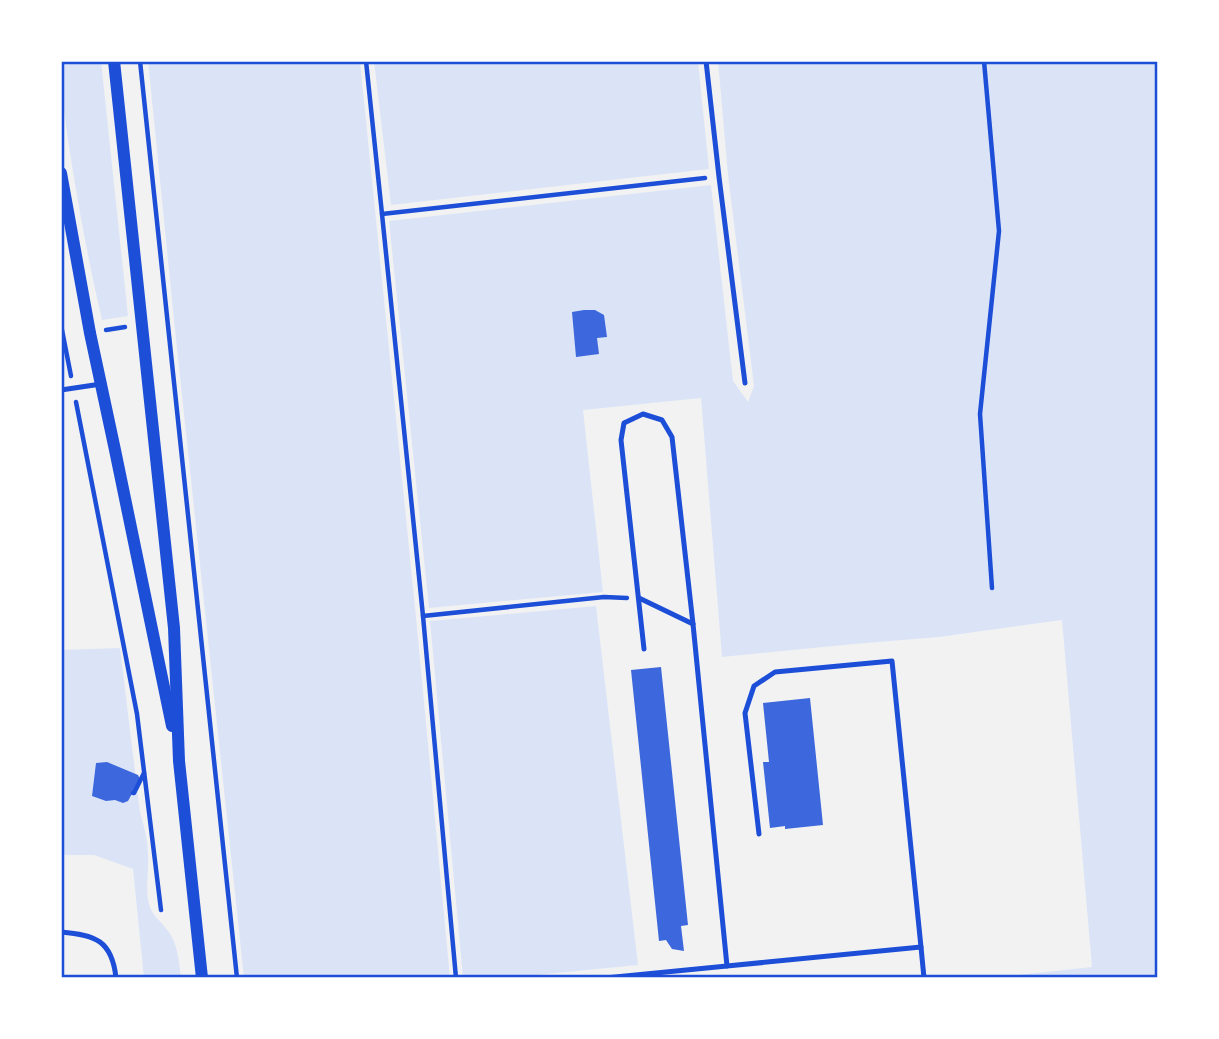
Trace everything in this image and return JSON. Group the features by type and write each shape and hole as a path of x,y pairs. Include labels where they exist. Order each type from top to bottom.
{"street":[{"path":"114,61 174,628 179,761 202,978"},
{"path":"61,173 100,384 116,450 179,761"}],"lane":[{"path":"706,61 746,383"},
{"path":"61,390 100,384"},
{"path":"644,649 621,440 624,422 643,414 662,420 672,437 727,966"},
{"path":"639,598 693,624"},
{"path":"759,834 746,713 754,686 775,672 892,661 924,978"},
{"path":"61,932 97,938 110,953 116,978"},
{"path":"606,978 921,947"}],"path":[{"path":"140,61 237,978"},
{"path":"366,61 423,616 456,978"},
{"path":"984,61 999,231 980,414 992,588"},
{"path":"383,214 719,177"},
{"path":"90,333 141,325"},
{"path":"61,326 137,714 161,910"},
{"path":"423,616 604,597 639,598"},
{"path":"133,793 144,773"}],"shaded area":[{"path":"61,61 101,61 128,316 102,320 74,178"},
{"path":"148,61 360,61 450,978 244,978"},
{"path":"374,61 698,61 709,169 391,205"},
{"path":"718,61 1158,61 1158,978 990,978 1092,967 1062,620 939,637 722,657 701,398 583,410 603,592 429,608 389,221 711,185 733,381 748,402 754,386 728,175"},
{"path":"596,606 638,965 506,978 463,978 430,621"},
{"path":"120,648 140,812 147,844 149,904 174,942 181,978 144,978 133,869 94,855 61,855 61,650"}],"building":[{"path":"595,310 604,315 607,337 597,338 599,354 576,357 572,312"},
{"path":"661,667 688,925 681,926 684,951 672,949 666,940 659,941 631,670"},
{"path":"810,698 823,825 770,828 763,762 769,762 763,703"},
{"path":"107,762 138,775 140,779 128,801 106,801 92,796 96,763"}]}
